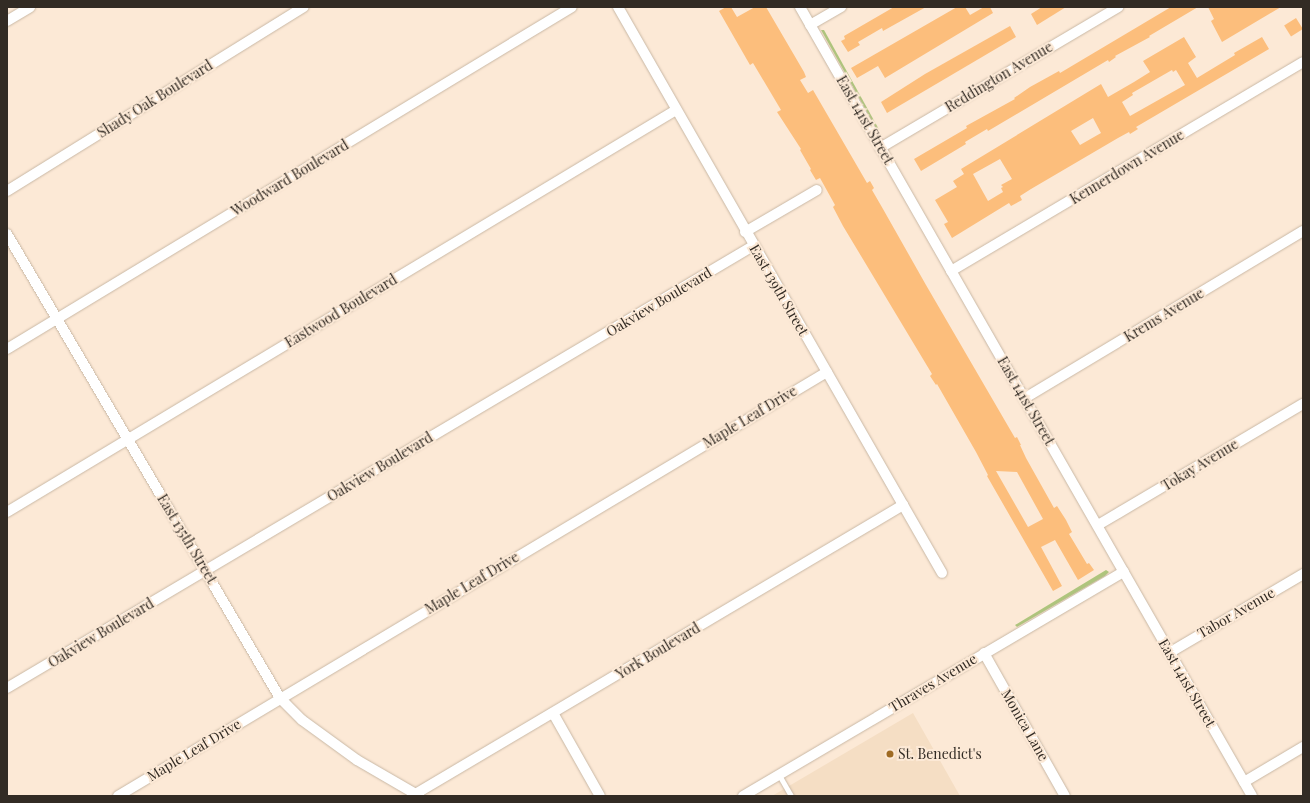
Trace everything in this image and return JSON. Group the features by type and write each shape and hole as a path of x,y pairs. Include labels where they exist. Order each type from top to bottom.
{"street":[{"path":"7,21 30,7"},
{"name":"Shady Oak Boulevard","path":"7,191 304,7"},
{"name":"Woodward Boulevard","path":"7,349 572,7"},
{"name":"East 139th Street","path":"618,7 753,246 942,573"},
{"name":"East 141st Street","path":"800,7 1252,796"},
{"path":"810,25 841,7"},
{"name":"Reddington Avenue","path":"880,148 1118,7"},
{"name":"Kennerdown Avenue","path":"951,271 1303,62"},
{"name":"Eastwood Boulevard","path":"7,512 676,110"},
{"path":"745,232 817,190"},
{"name":"Krems Avenue","path":"1025,398 1303,231"},
{"name":"East 135th Street","path":"7,234 127,439 207,571 280,698 302,720 357,760 416,795"},
{"name":"Oakview Boulevard","path":"7,688 207,571 753,246"},
{"name":"Maple Leaf Drive","path":"118,796 827,372"},
{"name":"Tokay Avenue","path":"1098,525 1303,404"},
{"name":"York Boulevard","path":"416,795 902,505"},
{"name":"Thraves Avenue","path":"743,796 1124,572"},
{"name":"Tabor Avenue","path":"1169,652 1303,574"},
{"name":"Monica Lane","path":"984,653 1065,796"},
{"path":"553,713 600,796"},
{"path":"1244,782 1303,747"}],"lane":[{"path":"778,775 791,796"}],"shaded area":[{"name":"St. Benedict's","path":"913,713 960,796 772,796"}],"green space":[{"path":"821,30 824,30 882,135 878,132"},
{"path":"1106,570 1109,572 1105,576 1017,627 1015,625"}],"building":[{"path":"726,7 731,7 737,17 755,7 766,7 804,72 806,77 800,80 808,93 813,90 867,183 870,181 874,188 872,190 1015,438 1017,437 1026,458 1054,508 1057,506 1072,532 1069,534 1087,564 1089,563 1094,570 1078,580 1055,540 1041,547 1062,586 1053,591 987,476 988,475 976,452 937,384 936,385 930,376 932,374 843,226 833,207 835,205 820,178 816,180 800,150 801,149 777,112 781,110 753,63 750,65 719,11","holes":["996,471 1017,472 1043,519 1028,527"]},
{"path":"894,7 926,7 883,31 882,28 858,42 860,45 848,52 841,41 845,39 844,36"},
{"path":"957,7 965,7 970,15 984,7 990,7 993,13 885,78 878,66 857,78 851,68"},
{"path":"1042,7 1066,7 1037,25 1031,14"},
{"path":"1171,7 1198,7 1149,36 1150,37 1115,56 1116,57 1109,62 1108,60 988,131 987,129 965,142 966,144 921,171 914,159 967,128 966,126 1015,99 1014,98 1030,87 1059,71 1060,73"},
{"path":"1208,7 1281,7 1222,42 1211,21 1214,19"},
{"path":"1296,18 1303,29 1291,36 1284,25"},
{"path":"1010,26 1016,37 887,113 881,102 925,74"},
{"path":"1184,37 1196,57 1188,63 1197,78 1235,55 1234,53 1262,37 1269,49 1136,127 1138,129 1130,134 1129,132 1118,138 1031,189 1020,196 1022,200 1011,206 1009,203 952,238 944,224 948,222 935,200 957,187 953,181 964,174 961,169 1101,84 1108,97 1134,82 1150,72 1143,61","holes":["1172,70 1173,72 1176,70 1185,85 1130,116 1122,102 1133,95 1132,93","1093,118 1101,133 1080,145 1071,131","1000,159 1012,179 1001,185 1003,187 1001,188 1003,192 988,201 973,174"]}],"place":[{"name":"St. Benedict's","path":"890,754"}]}
